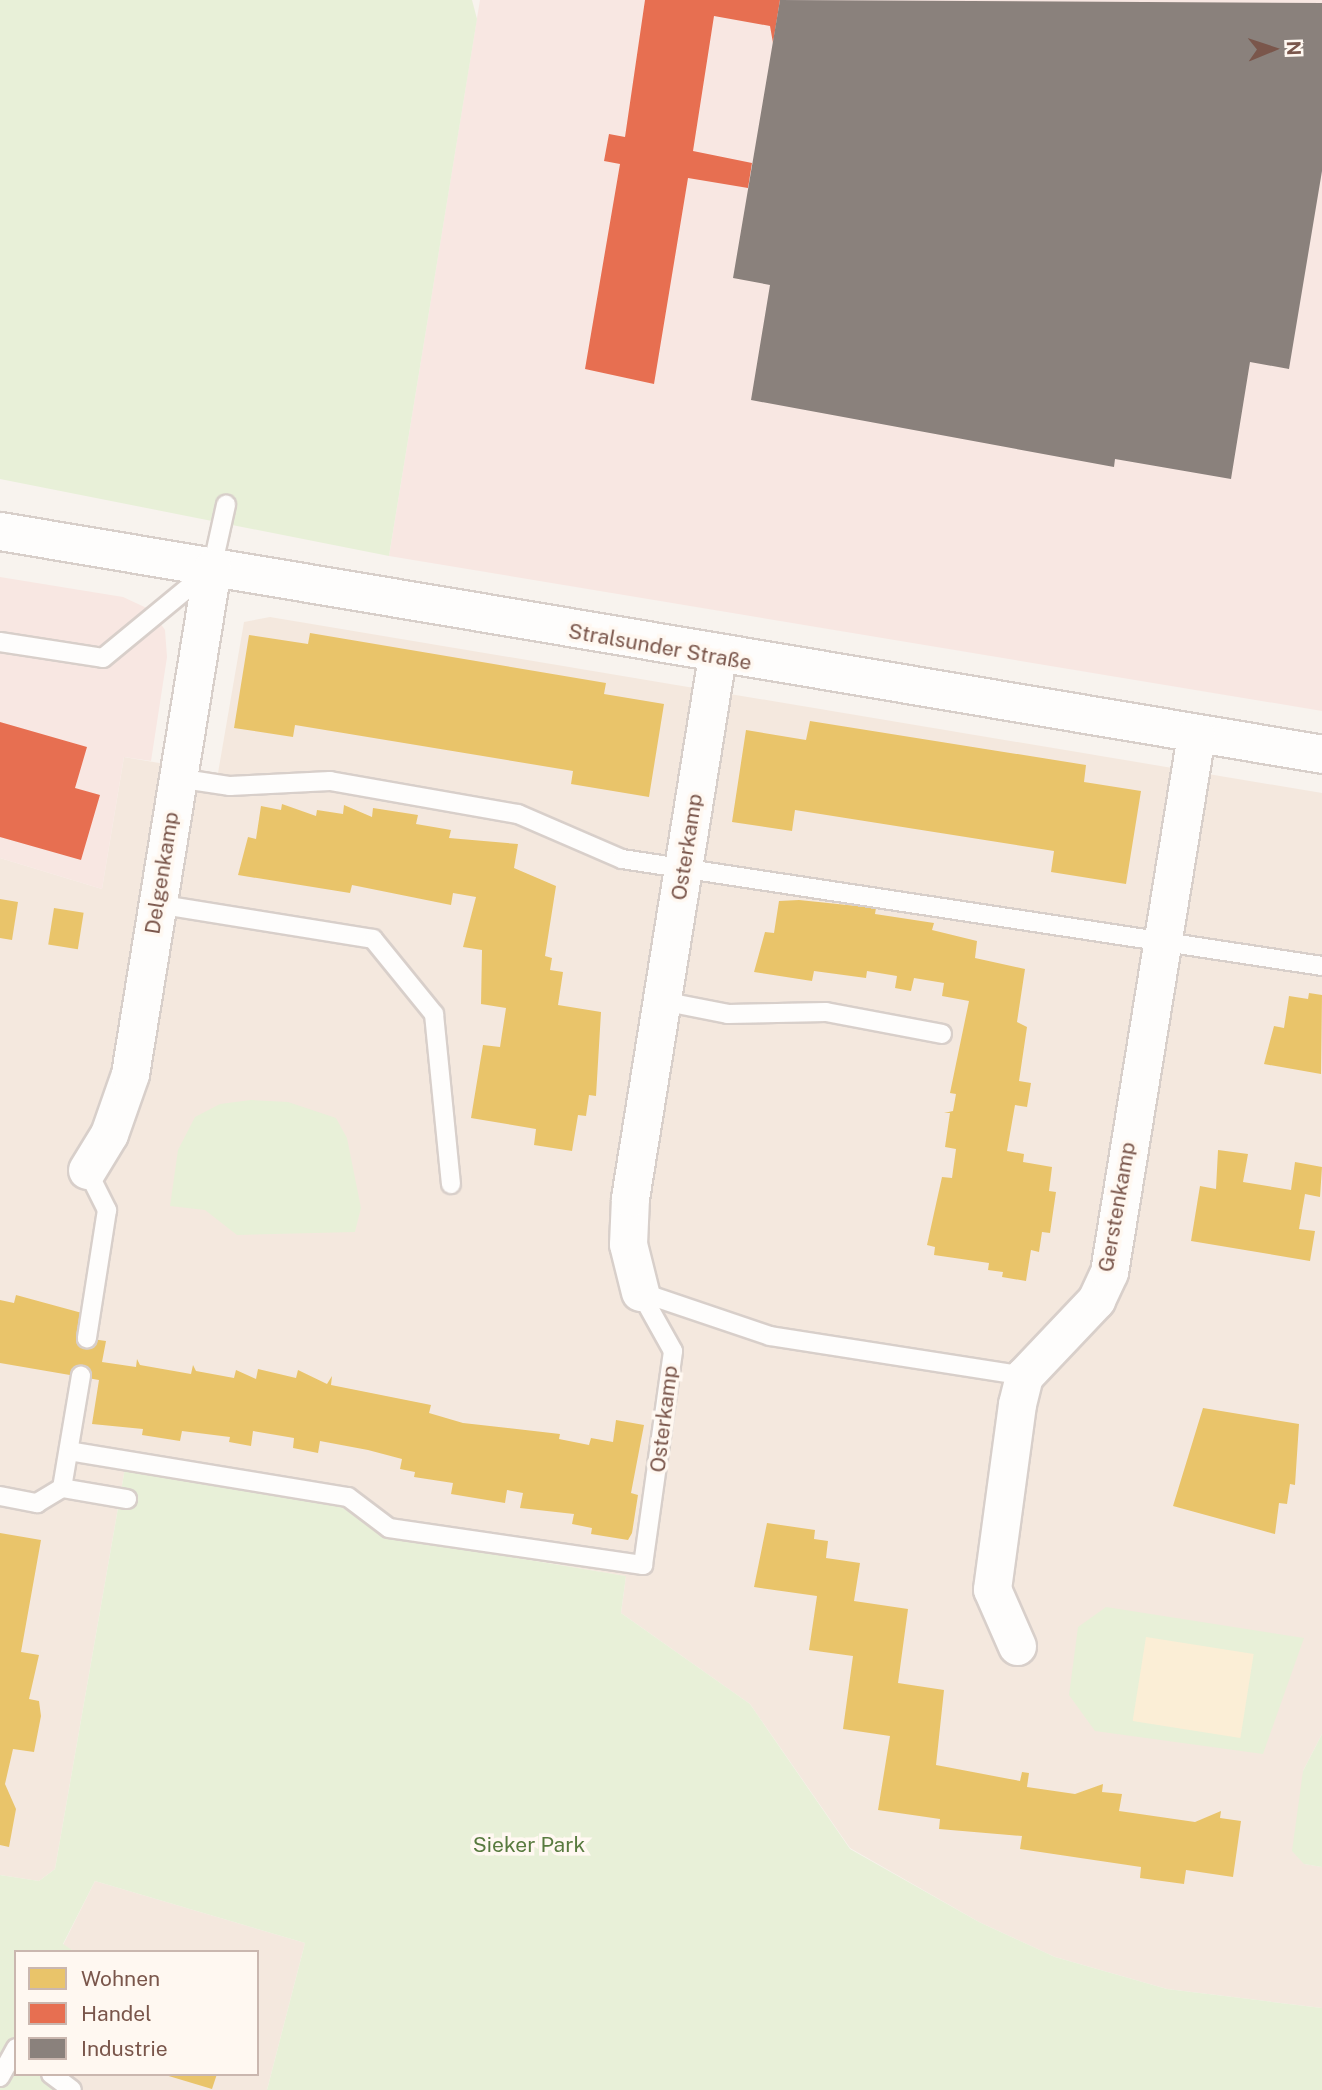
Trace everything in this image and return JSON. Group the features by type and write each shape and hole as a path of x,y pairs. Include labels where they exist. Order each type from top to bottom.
{"street":[{"name":"Stralsunder Straße","path":"0,531 717,656 1322,754"},
{"name":"Delgenkamp","path":"88,1170 110,1134 130,1074 212,568"},
{"name":"Osterkamp","path":"640,1292 628,1244 629,1198 717,656"},
{"name":"Gerstenkamp","path":"1024,1376 1096,1300 1109,1272 1196,735"},
{"path":"1017,1646 992,1589 1024,1376"}],"lane":[{"path":"0,642 103,658 212,568 226,505"},
{"path":"177,778 230,786 330,781 518,814 622,859 1322,966"},
{"path":"157,904 373,939 434,1014 451,1184"},
{"path":"662,1000 728,1014 826,1013 942,1034"},
{"path":"88,1170 107,1210 88,1338"},
{"path":"640,1292 770,1336 1024,1376"},
{"name":"Osterkamp","path":"69,1451 348,1497 389,1528 643,1565 673,1351 640,1292"},
{"path":"62,1489 81,1376"},
{"path":"0,1496 37,1503 62,1489 127,1499"},
{"path":"0,2077 14,2052"},
{"path":"54,2076 72,2090"}],"shaded area":[{"path":"480,0 1322,0 1322,711 389,556"},
{"path":"0,577 123,597 151,610 165,630 167,657 151,761 124,757 102,889 0,858"},
{"path":"270,617 1322,793 1322,1734 1303,1771 1304,1864 1322,1867 1322,2008 1167,1989 1055,1957 979,1922 850,1848 750,1704 621,1613 626,1576 385,1536 340,1506 125,1468 55,1869 39,1881 0,1875 0,858 102,889 124,757 218,773 244,622"},
{"path":"95,1881 305,1943 267,2090 55,2090 68,2076 259,2076 259,1950 72,1950 63,1945"}],"green space":[{"path":"0,0 472,0 477,19 389,556 0,479"},
{"path":"251,1100 288,1102 336,1118 347,1138 361,1208 355,1232 237,1235 205,1210 170,1206 178,1150 195,1117 220,1104"},
{"name":"Sieker Park","path":"125,1468 340,1506 385,1536 626,1576 621,1613 750,1704 850,1849 979,1922 1055,1957 1167,1989 1322,2008 1322,2090 267,2090 305,1943 95,1881 63,1944 72,1950 14,1950 14,2076 68,2076 55,2090 0,2090 0,1875 39,1881 55,1869"},
{"path":"1106,1607 1304,1638 1263,1754 1095,1731 1069,1695 1078,1627"},
{"path":"1322,1734 1322,1867 1304,1864 1292,1851 1303,1771"}],"sand":[{"path":"1146,1637 1254,1654 1240,1738 1133,1721"}],"building: Wohnen":[{"path":"310,633 606,683 604,694 664,704 649,797 571,784 573,771 295,725 293,737 234,728 249,635 308,644"},
{"path":"810,721 1086,765 1084,782 1141,791 1126,884 1051,872 1054,851 795,810 792,831 732,822 746,730 806,740"},
{"path":"282,804 316,816 317,810 343,814 344,805 372,817 373,808 418,815 416,824 451,830 449,838 518,844 514,868 556,886 545,956 552,958 550,970 563,972 558,1005 601,1012 596,1096 589,1095 586,1116 578,1115 572,1151 534,1145 536,1129 471,1118 483,1045 500,1047 506,1008 481,1004 482,950 463,947 476,897 453,893 451,905 352,885 350,893 238,875 248,837 256,839 261,806 281,810"},
{"path":"0,899 18,902 12,940 0,938"},
{"path":"799,900 876,908 875,914 934,923 932,930 977,941 975,958 1025,969 1017,1022 1027,1027 1019,1081 1031,1083 1027,1107 1015,1105 1007,1151 1024,1154 1023,1162 1052,1167 1049,1191 1056,1192 1050,1233 1042,1232 1039,1252 1031,1250 1026,1281 1002,1277 1003,1272 988,1270 989,1263 934,1255 935,1247 927,1245 942,1177 952,1178 956,1149 945,1147 950,1113 944,1113 953,1111 956,1094 950,1093 969,1001 942,996 944,983 914,978 911,991 895,988 897,976 867,971 866,978 814,971 812,981 754,972 765,932 774,933 779,901"},
{"path":"54,908 84,913 78,949 48,945"},
{"path":"1309,993 1322,995 1321,1074 1264,1064 1274,1026 1284,1028 1289,996 1308,999"},
{"path":"1218,1150 1248,1154 1243,1182 1291,1190 1295,1162 1322,1167 1320,1197 1305,1194 1299,1229 1315,1231 1310,1261 1191,1241 1200,1186 1216,1189"},
{"path":"16,1295 82,1313 78,1337 106,1341 102,1362 136,1367 137,1359 140,1365 191,1374 193,1365 196,1371 234,1378 236,1370 256,1379 258,1369 296,1378 298,1370 327,1384 332,1376 331,1385 431,1405 429,1413 463,1423 560,1434 559,1439 589,1445 591,1438 613,1442 616,1420 644,1425 631,1493 638,1495 632,1533 628,1540 591,1534 592,1528 572,1524 574,1514 520,1508 523,1493 507,1490 505,1503 451,1494 453,1483 414,1477 415,1472 400,1469 402,1459 368,1450 320,1441 318,1453 293,1448 294,1438 253,1431 251,1446 229,1442 230,1437 182,1431 180,1441 142,1435 143,1429 92,1424 99,1380 0,1363 0,1300 14,1303"},
{"path":"1203,1408 1299,1424 1295,1485 1290,1484 1287,1504 1279,1503 1275,1534 1173,1506"},
{"path":"767,1523 815,1530 814,1539 828,1541 826,1558 860,1563 854,1601 908,1609 898,1683 944,1690 936,1765 1020,1781 1022,1772 1029,1773 1027,1787 1075,1794 1103,1784 1102,1792 1122,1794 1119,1811 1195,1822 1221,1811 1220,1818 1241,1821 1233,1877 1186,1870 1184,1884 1140,1878 1141,1867 1020,1849 1022,1836 939,1829 940,1819 878,1810 890,1736 843,1729 853,1656 809,1650 817,1596 754,1587"},
{"path":"0,1533 41,1540 21,1652 39,1655 29,1699 39,1701 41,1716 34,1752 13,1749 5,1784 16,1809 9,1847 0,1845"},
{"path":"169,2076 216,2076 212,2089"}],"building: Handel":[{"path":"645,0 780,0 773,43 770,26 714,16 693,151 752,163 748,188 688,178 654,384 585,369 620,164 604,161 609,134 625,137"},
{"path":"0,722 87,747 75,788 100,795 81,860 0,837"}],"building: Industrie":[{"path":"780,0 1322,3 1322,171 1289,369 1250,362 1231,479 1115,459 1114,467 751,400 770,285 733,278"}]}
